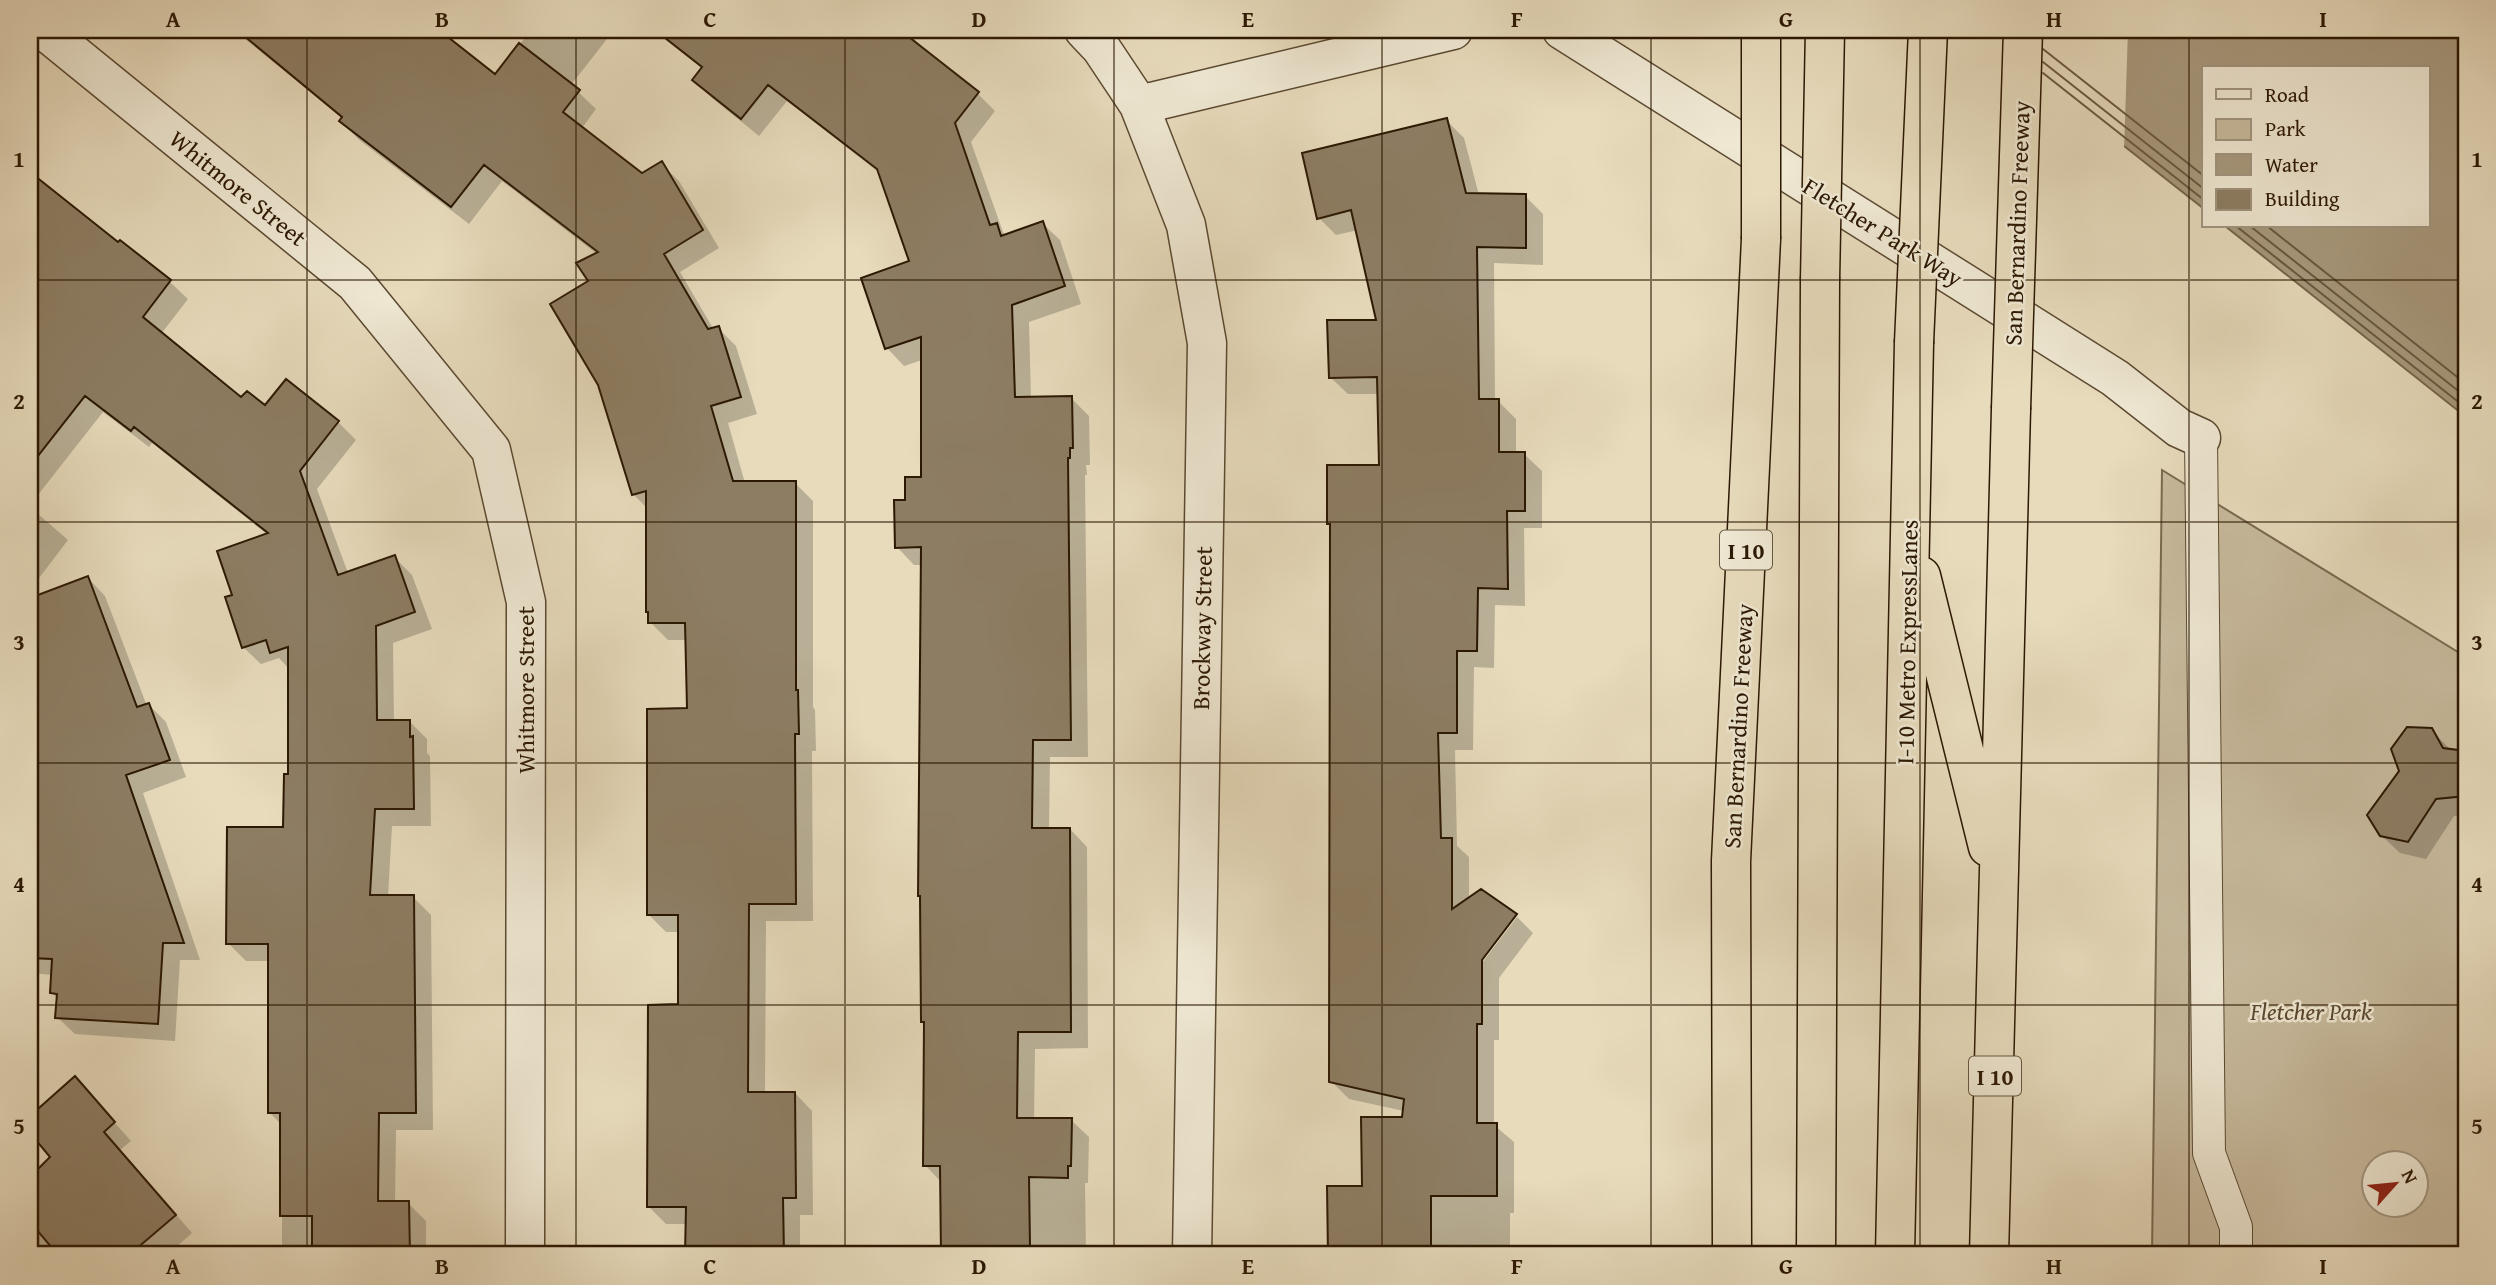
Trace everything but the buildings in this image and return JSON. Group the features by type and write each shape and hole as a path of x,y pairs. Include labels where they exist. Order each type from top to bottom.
{"highway":[{"name":"San Bernardino Freeway","path":"1732,1255 1731,861 1761,239 1761,30"},
{"path":"1816,1255 1820,279 1825,30"},
{"name":"I-10 Metro ExpressLanes","path":"1895,1255 1909,526 1928,30"},
{"name":"San Bernardino Freeway","path":"1989,1255 2023,30"},
{"path":"1909,526 2000,897"}],"street":[{"name":"Whitmore Street","path":"44,30 355,283 491,450 526,602 525,1255"},
{"name":"Brockway Street","path":"1084,30 1101,48 1139,105 1185,225 1208,343 1192,1255"},
{"path":"1139,105 1452,30"},
{"name":"Fletcher Park Way","path":"1562,30 2115,378 2179,428 2201,439"}],"lane":[{"path":"2201,439 2209,1153 2236,1227 2236,1255"}],"green space":[{"name":"Fletcher Park","path":"2162,470 2466,657 2466,1255 2152,1255"}],"water":[{"path":"1977,30 2466,30 2466,417 2228,228 2430,228 2430,66 2202,66 2202,207"}],"pier":[{"path":"1973,30 2128,30 2124,150 1975,32"}]}
